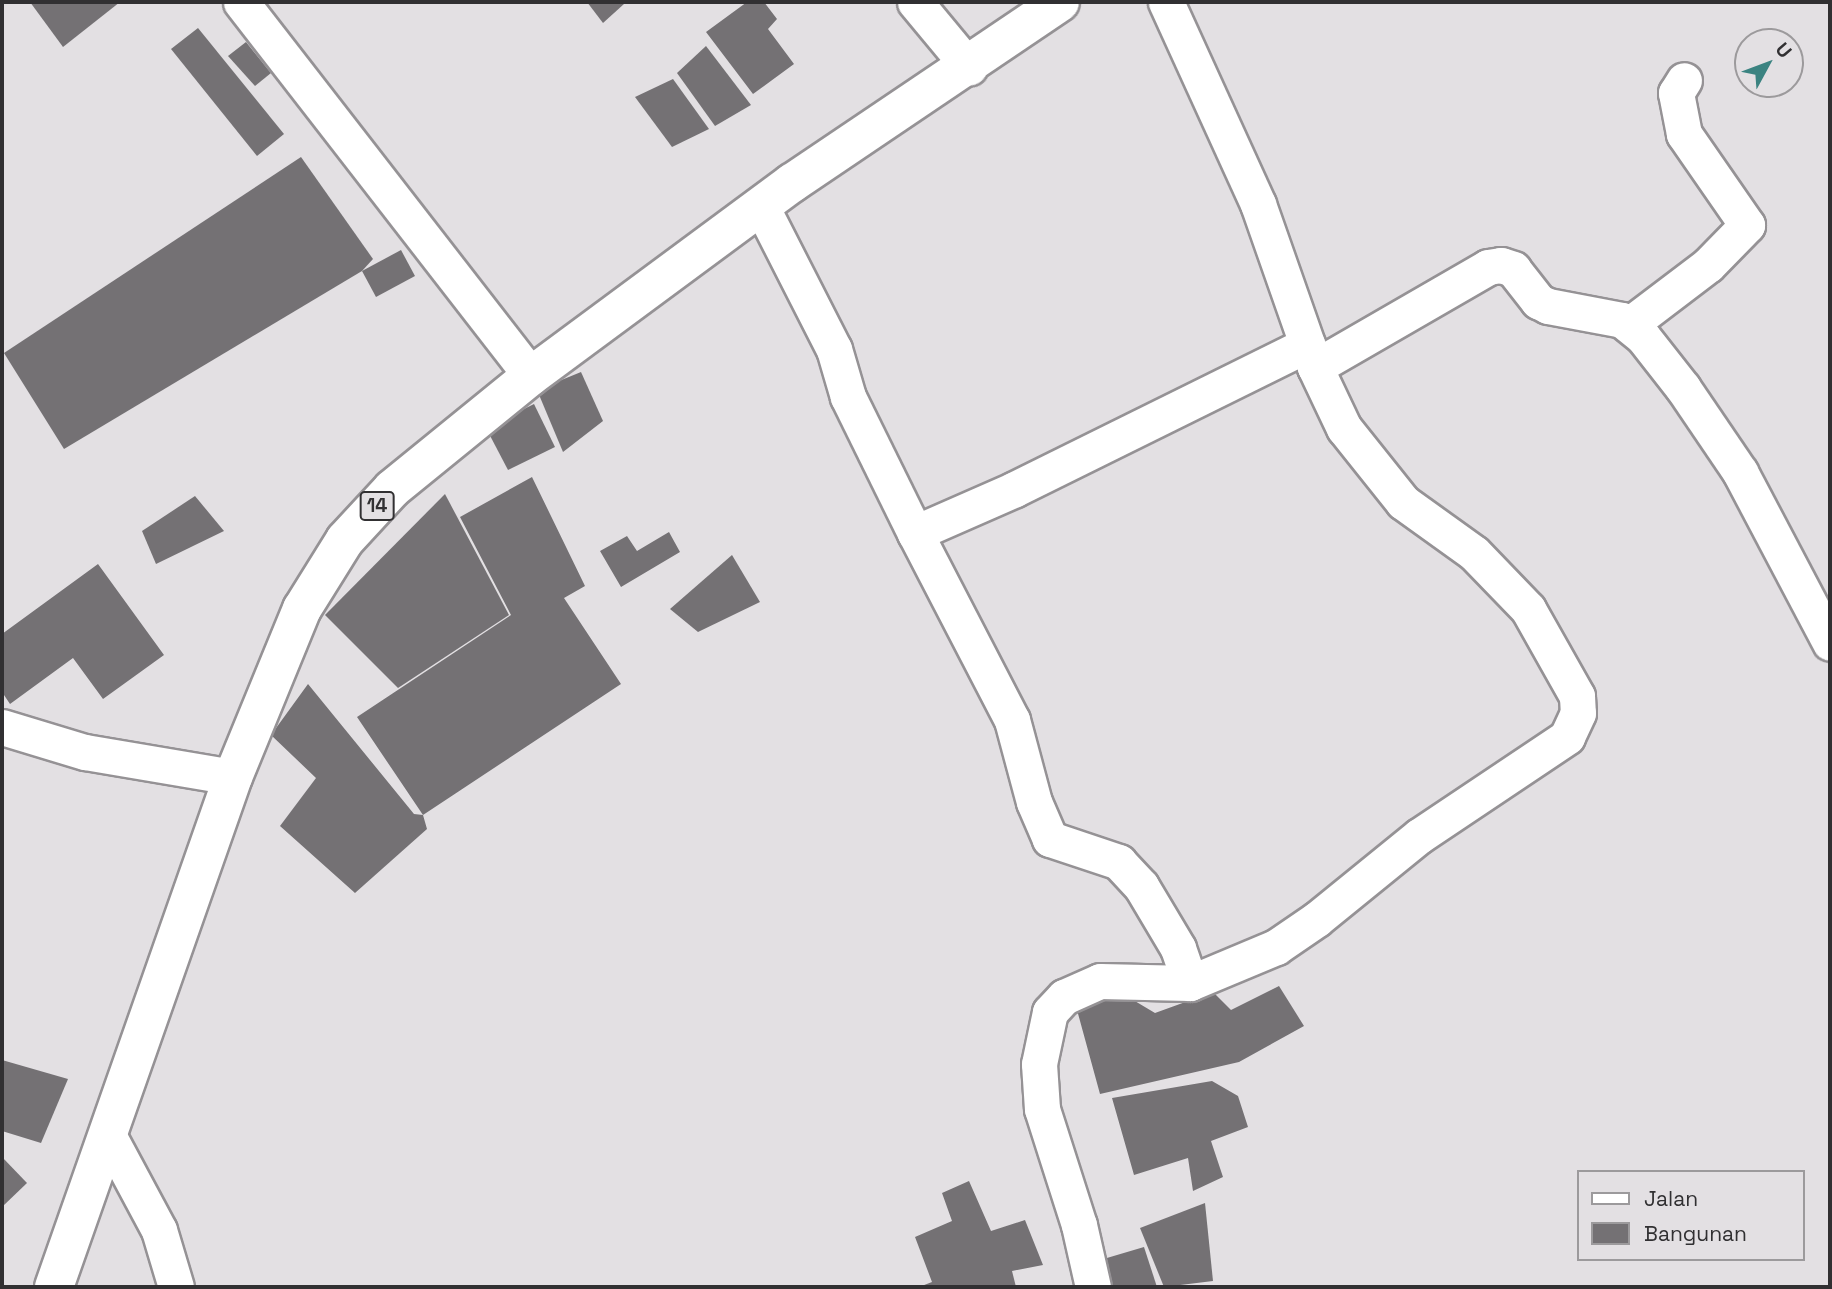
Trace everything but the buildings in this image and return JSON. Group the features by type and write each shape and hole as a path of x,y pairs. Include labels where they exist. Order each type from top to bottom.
{"highway":[{"name":"14","path":"54,1287 233,777 302,609 345,540 392,489 531,376 761,206 969,67 1060,2"}],"street":[{"path":"241,2 531,376"},
{"path":"915,2 969,67"},
{"path":"1093,1287 1079,1225 1042,1109 1039,1064 1050,1012 1064,997 1100,981 1190,983 1276,947 1317,919 1419,836 1567,737 1578,713 1577,696 1528,609 1475,553 1403,502 1345,428 1311,356 1258,204 1166,2"},
{"path":"1629,325 1708,265 1747,225 1684,135 1676,93 1684,80"},
{"path":"761,206 834,349 848,397 1012,720 1034,802 1050,839 1119,862 1141,886 1178,948 1190,983"},
{"path":"915,533 1311,356 1488,267 1500,265 1513,269 1538,301 1548,306 1594,312 1629,325 1683,388 1740,472 1830,643"},
{"path":"2,727 85,752 233,777"},
{"path":"107,1133 159,1230 176,1287"}]}
